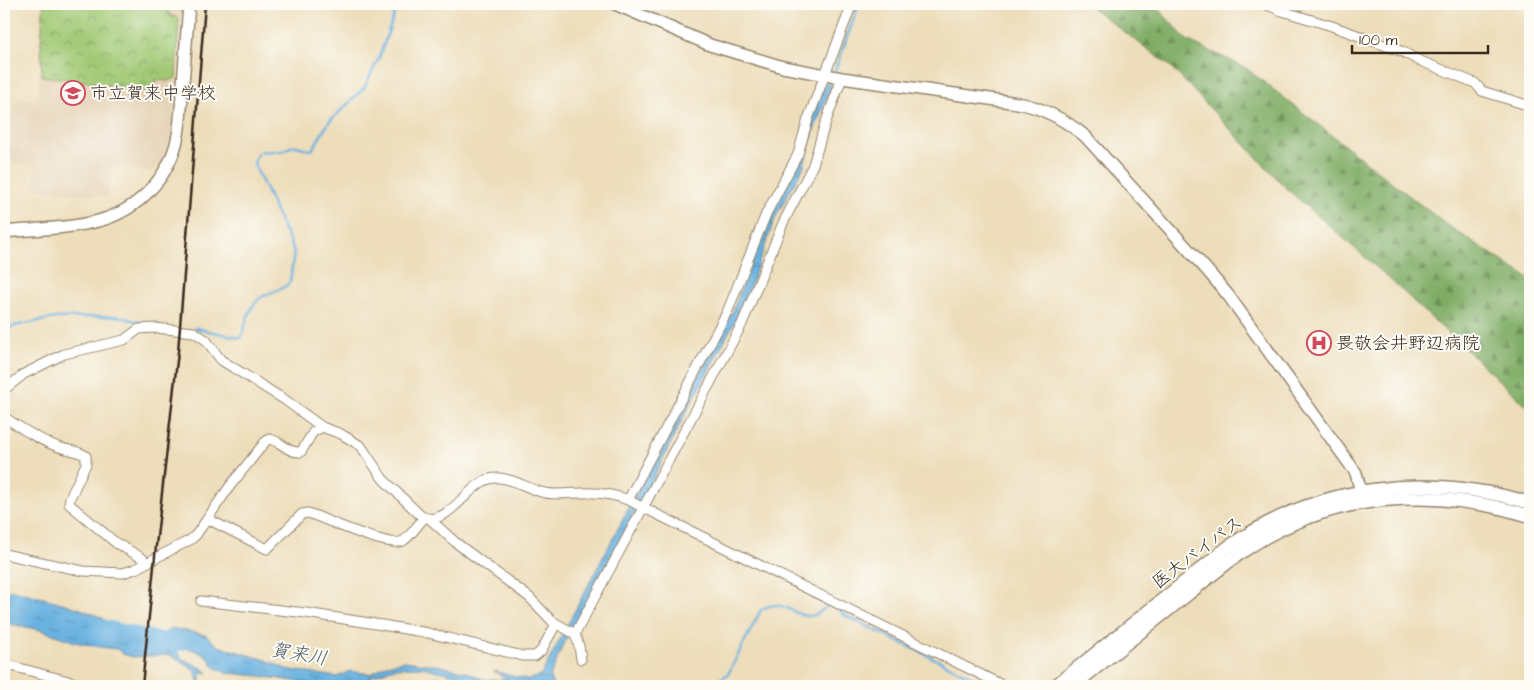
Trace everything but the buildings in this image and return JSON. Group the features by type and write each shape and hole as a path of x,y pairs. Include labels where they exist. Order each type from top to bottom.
{"main road":[{"name":"医大バイパス","path":"1073,686 1220,569 1260,540 1306,518 1362,497 1401,487 1446,487 1488,492 1530,503"},
{"name":"医大バイパス","path":"1055,686 1226,548 1290,512 1320,501 1362,497 1452,499 1486,504 1530,516"}],"street":[{"path":"4,232 99,221 129,207 146,194 155,184 169,163 178,136 189,4"},
{"path":"615,4 725,51 783,67 840,78 1018,103 1049,112 1073,126 1085,136 1222,288 1356,473 1362,497"},
{"path":"628,500 728,310 766,214 798,154 808,119 852,4"},
{"path":"1265,4 1403,52 1475,83 1482,91 1530,106"},
{"path":"575,634 742,324 783,223 813,165 840,78"},
{"path":"4,390 24,374 64,354 124,340 141,328 179,330 201,335 221,360 285,400 322,427 341,434 361,446 383,479 455,542 529,597 556,624 575,634 581,659"},
{"path":"4,417 50,444 64,450 82,453 86,456 86,464 69,504 116,543 146,562"},
{"path":"4,554 83,571 123,573 190,540 196,535 230,486 269,439 275,440 293,452 301,452 313,432 322,427"},
{"path":"208,519 268,548 302,514 308,513 353,532 398,542 406,538 428,518 442,517 473,488 493,479 509,480 549,494 605,494 628,500 1004,686"},
{"path":"201,601 306,613 428,633 530,656 538,654 543,648 556,624"},
{"path":"4,664 87,686"}],"shaded area":[{"path":"41,4 181,4 173,130 167,152 157,168 147,171 113,167 107,197 33,188 36,164 4,163 4,150 17,98 39,101"}],"green space":[{"path":"44,4 164,4 170,15 179,18 176,78 168,81 155,80 154,93 42,76 41,41"},
{"path":"1087,4 1154,4 1187,40 1246,68 1444,223 1530,279 1530,409 1383,273 1287,189 1170,66"}],"water":[{"path":"825,83 832,85 814,130 803,168 776,216 743,306 562,647 550,677 553,686 483,686 463,682 455,684 438,683 445,680 433,677 463,677 422,667 394,668 368,678 393,686 325,686 226,673 214,667 208,657 183,647 177,651 183,659 204,669 208,673 200,672 202,686 199,686 196,671 170,655 133,657 123,654 117,649 75,642 41,630 4,623 4,599 10,589 91,613 106,620 122,637 132,642 155,644 171,628 206,635 218,646 266,660 286,669 337,677 350,671 371,674 386,665 404,661 441,666 467,672 483,679 507,680 494,671 528,680 541,675 733,310 770,212 797,165 807,131"}],"waterway":[{"path":"195,328 241,338 246,321 258,300 290,282 294,251 254,164 255,158 260,152 277,152 293,146 312,150 329,122 364,88 379,58 398,4"},
{"path":"834,73 859,4"},
{"path":"4,332 14,326 56,318 117,316 147,324"},
{"path":"691,686 720,679 728,674 761,610 776,605 788,608 804,616 810,616 818,613 830,604"},
{"path":"835,606 844,615 991,686"},
{"name":"賀来川","path":"97,626 181,643"}],"railway":[{"path":"142,686 178,352 205,4"}],"place":[{"name":"市立賀来中学校","path":"73,93"},
{"name":"畏敬会井野辺病院","path":"1319,343"}]}
